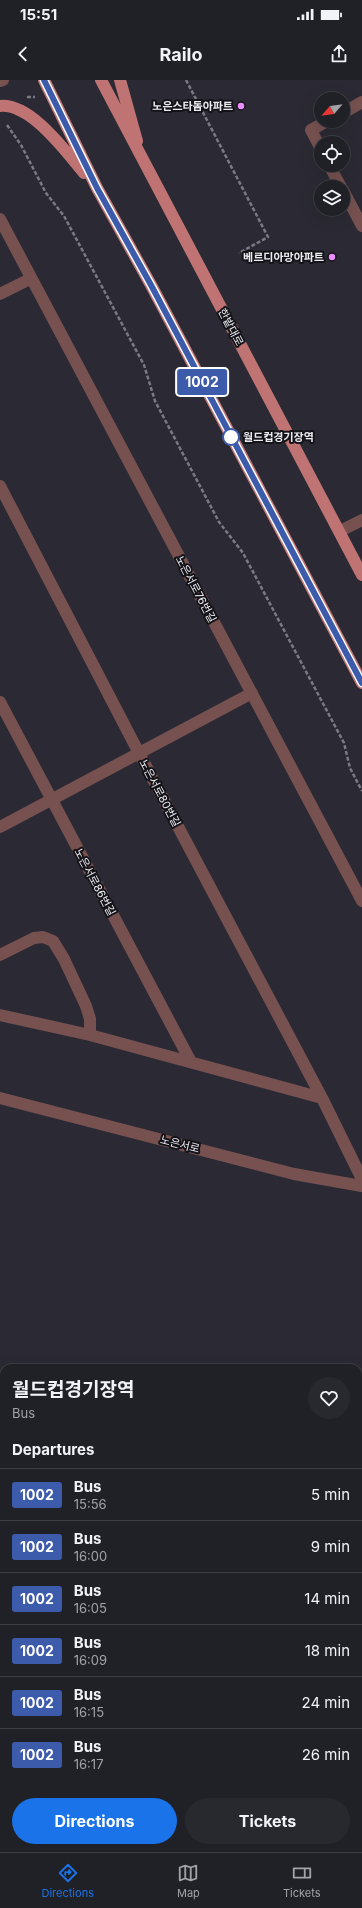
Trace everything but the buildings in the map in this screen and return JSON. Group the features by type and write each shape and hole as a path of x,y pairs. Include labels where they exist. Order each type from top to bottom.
{"main road":[{"path":"44,80 97,188 151,285 362,683"},
{"name":"한밭대로","path":"101,80 362,575"},
{"path":"120,80 133,122 141,158"},
{"path":"0,106 14,108 34,119 52,135 97,188"}],"street":[{"path":"350,108 362,102"},
{"path":"314,128 310,130 314,137"},
{"path":"350,203 362,226"},
{"name":"노은서로76번길","path":"0,220 30,279 362,901"},
{"path":"0,294 30,279"},
{"name":"노은서로80번길","path":"0,486 139,753 322,1098 362,1179"},
{"path":"340,532 362,520"},
{"path":"0,827 252,693"},
{"name":"노은서로86번길","path":"0,702 191,1062"},
{"path":"0,955 34,938 43,937 53,942 64,959 86,1006 90,1019 90,1035"},
{"path":"0,1015 90,1035 322,1098"},
{"name":"노은서로","path":"0,1098 294,1174 362,1186"}],"path":[{"path":"186,80 268,238 239,253"},
{"path":"7,125 20,144 46,193 64,216 133,344 144,365 155,401 218,522 243,553 344,743 350,768 362,792"}],"bus line":[{"name":"1002","path":"44,80 97,188 151,285 362,683"}],"place":[{"name":"노은스타돔아파트","path":"241,106"},
{"name":"베르디아망아파트","path":"332,257"},
{"name":"월드컵경기장역","path":"231,437"}]}
